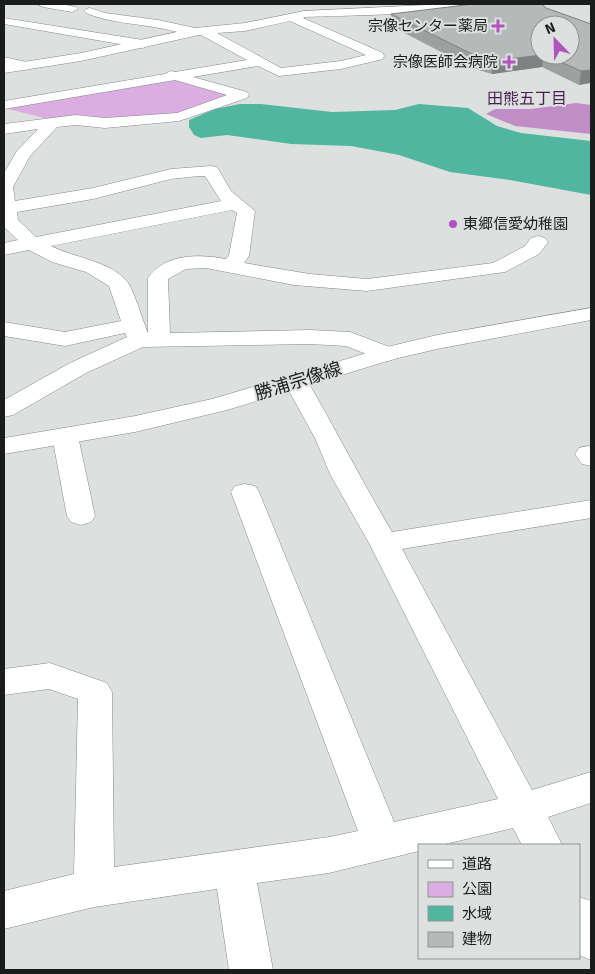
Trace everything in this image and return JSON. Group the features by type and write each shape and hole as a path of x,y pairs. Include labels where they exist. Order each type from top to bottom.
{"street":[{"path":"43,4 72,9"},
{"path":"4,69 143,44 205,29 279,72 341,65 378,56 285,10 279,4"},
{"path":"90,12 103,16 205,29 245,27 299,16 475,4"},
{"path":"4,21 143,44"},
{"path":"4,62 26,66"},
{"path":"4,105 76,94 171,75 259,62"},
{"path":"4,129 76,120 106,123 179,117 242,95 171,75"},
{"path":"4,112 52,123"},
{"path":"52,123 23,154 4,187 6,218 33,244 59,258 93,268 118,284 143,335"},
{"path":"6,218 162,176 195,170 211,171 217,187 234,204 246,211 239,256 231,266"},
{"path":"4,249 234,204"},
{"path":"4,410 78,368 143,335 158,278 166,269 183,263 199,262 290,277 350,285 367,285 498,268 532,250 538,242"},
{"name":"勝浦宗像線","path":"4,446 135,424 218,405 387,354 480,333 591,314"},
{"path":"4,329 65,339 143,335 350,339 387,354"},
{"path":"296,382 328,438 344,474 384,543 541,844"},
{"path":"65,436 82,516"},
{"path":"245,492 382,841"},
{"path":"384,543 591,509"},
{"path":"4,682 50,676 95,692 94,888"},
{"path":"4,910 94,888 329,855 523,808 591,788"},
{"path":"234,868 251,970"},
{"path":"580,918 591,940"}],"green space":[{"path":"177,79 231,95 175,115 107,121 52,120 8,109 10,106"}],"shaded area":[{"path":"576,103 591,105 591,134 515,126 486,114 495,109 531,109"}],"water":[{"path":"240,104 261,104 332,112 395,110 419,104 468,108 497,126 521,133 591,141 591,195 510,180 450,172 399,155 351,146 291,144 227,135 201,138 194,135 189,127 189,120 215,109"}],"building":[{"path":"473,4 542,4 546,8 566,15 530,15 530,56 493,61 474,55 391,14"},
{"path":"580,20 591,24 591,70 581,71 568,65 580,65"}],"place":[{"name":"宗像センター薬局","path":"498,26"},
{"name":"宗像医師会病院","path":"509,62"},
{"name":"東郷信愛幼稚園","path":"453,224"}],"district":[{"name":"田熊五丁目","path":"527,98"}]}
